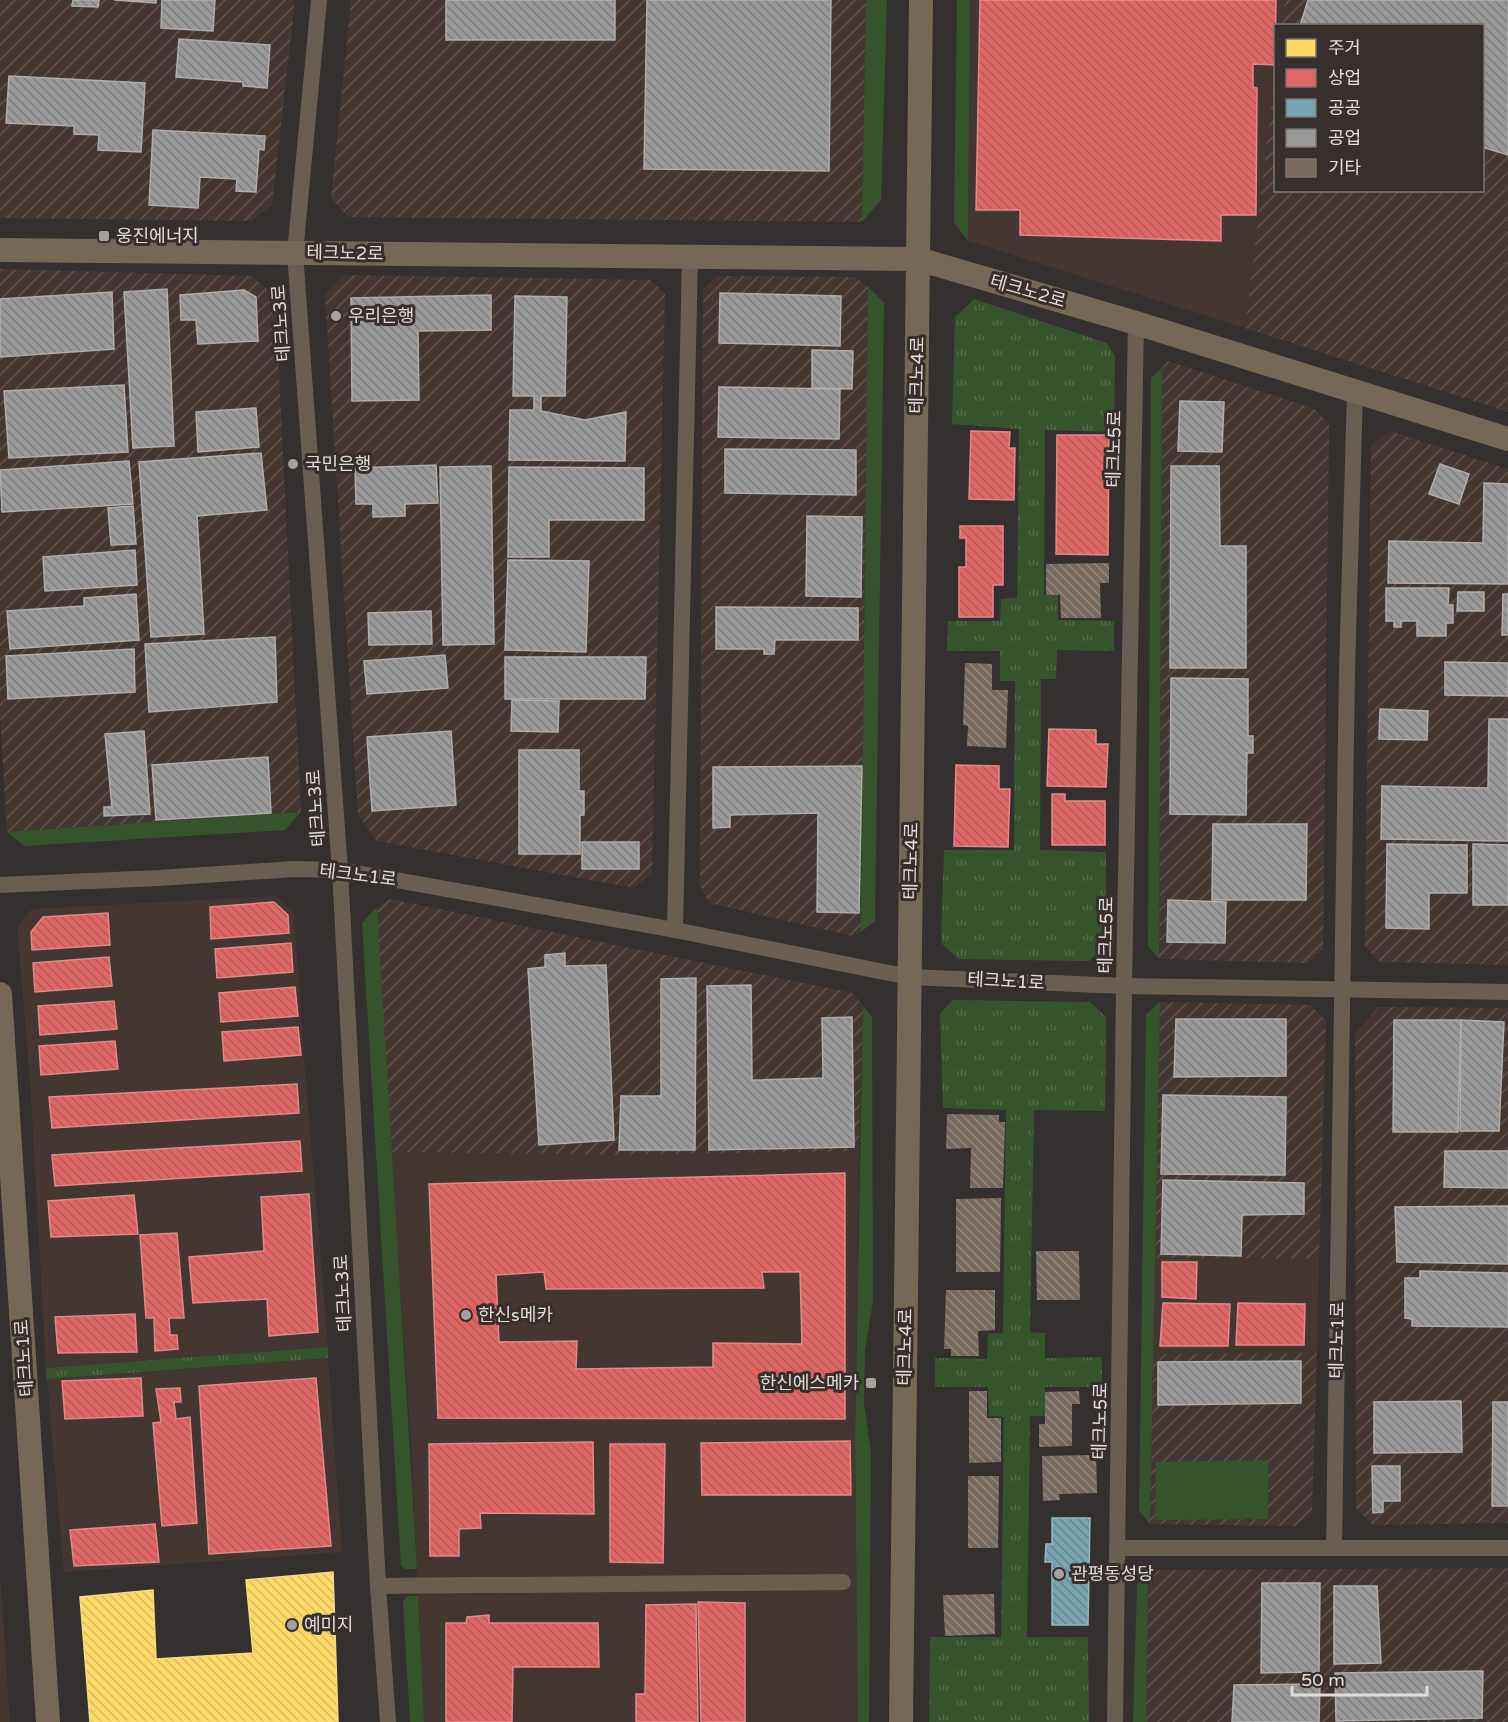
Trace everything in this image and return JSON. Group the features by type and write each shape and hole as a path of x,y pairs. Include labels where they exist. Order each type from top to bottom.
{"main road":[{"name":"테크노4로","path":"901,1722 921,0"},
{"name":"테크노2로","path":"0,250 918,259 1136,323 1508,439"},
{"name":"테크노1로","path":"0,994 48,1722"}],"street":[{"name":"테크노3로","path":"319,0 295,253 339,870 378,1586 388,1722"},
{"path":"675,930 690,257"},
{"name":"테크노5로","path":"1115,1722 1124,986 1136,323"},
{"name":"테크노1로","path":"1334,1547 1347,671 1355,391"},
{"name":"테크노1로","path":"0,885 294,869 339,870 675,930 909,977 1124,986 1508,992"},
{"path":"1118,1548 1508,1548"},
{"path":"378,1586 843,1581"}],"shaded area":[{"path":"0,0 295,0 272,205 251,221 0,218"},
{"path":"351,0 866,0 862,222 348,217 331,198"},
{"path":"970,0 1285,0 1282,24 1274,24 1274,83 1245,328 968,241"},
{"path":"1285,0 1508,0 1508,412 1245,328 1274,83 1274,192 1484,192 1484,24 1282,24"},
{"path":"0,269 252,276 275,296 301,812 7,832 0,713"},
{"path":"343,275 651,280 665,294 652,874 634,888 377,841 358,815 325,295"},
{"path":"717,276 855,277 868,287 861,932 852,936 709,903 700,885 703,290"},
{"path":"1168,361 1315,409 1329,424 1323,949 1308,963 1159,959 1162,368"},
{"path":"1390,431 1508,469 1508,965 1380,962 1365,946 1371,445"},
{"path":"276,896 294,913 328,1347 46,1368 30,1080 17,926 32,909"},
{"path":"390,899 853,993 863,1006 859,1151 618,1155 391,1152 377,907"},
{"path":"1160,1002 1310,1005 1326,1020 1319,1259 1155,1258"},
{"path":"1378,1007 1508,1008 1508,1523 1373,1525 1356,1509 1355,1034"},
{"path":"859,1151 855,1440 858,1722 424,1722 411,1442 391,1152 618,1155"},
{"path":"1155,1258 1319,1259 1317,1353 1153,1354"},
{"path":"1317,1353 1312,1514 1296,1526 1150,1524 1153,1354"},
{"path":"328,1358 342,1552 64,1572 47,1379"},
{"path":"1508,1568 1508,1722 1148,1722 1146,1719 1148,1570"},
{"path":"0,1573 10,1722 0,1722"}],"green space":[{"path":"866,0 887,0 881,200 862,222"},
{"path":"957,0 970,0 968,241 954,222"},
{"path":"868,287 884,303 875,921 861,932"},
{"path":"974,299 1107,343 1115,356 1114,432 1045,430 1044,595 1058,595 1058,620 1114,621 1114,651 1057,650 1056,679 1041,679 1040,850 1106,852 1105,946 1089,961 958,959 941,943 944,850 1014,850 1015,681 1000,681 1000,651 947,651 948,621 1000,621 1001,599 1017,598 1019,429 952,424 955,317"},
{"path":"1162,368 1159,959 1148,946 1151,378"},
{"path":"301,812 285,830 24,846 7,832"},
{"path":"377,907 417,1569 405,1569 401,1565 362,923"},
{"path":"952,1000 1090,1002 1106,1017 1105,1111 1034,1110 1030,1332 1045,1333 1045,1358 1102,1357 1102,1387 1045,1387 1045,1416 1030,1416 1027,1637 1088,1637 1089,1722 929,1722 930,1637 1001,1637 1004,1417 989,1416 988,1387 935,1387 935,1358 987,1359 988,1334 1003,1333 1006,1110 943,1108 940,1014"},
{"path":"1160,1002 1150,1524 1139,1511 1146,1014"},
{"path":"863,1006 872,1017 873,1301 865,1350 864,1403 871,1453 869,1722 858,1722 855,1440"},
{"path":"328,1347 328,1358 47,1379 46,1368"},
{"path":"1268,1460 1268,1519 1155,1520 1156,1462"},
{"path":"1148,1570 1146,1719 1148,1722 1133,1722 1137,1584"},
{"path":"408,1596 418,1596 424,1722 410,1722 403,1601"}],"building: 주거":[{"name":"예미지","path":"333,1572 338,1722 90,1722 80,1597 153,1590 156,1659 253,1653 246,1580"}],"building: 상업":[{"path":"980,0 1276,0 1274,65 1253,64 1253,87 1257,88 1256,215 1221,215 1221,241 1020,235 1020,210 976,210"},
{"path":"971,431 1010,432 1009,448 1015,448 1014,500 969,499"},
{"path":"1057,435 1109,435 1108,555 1056,554"},
{"path":"960,526 1003,526 1003,585 993,585 993,617 959,617 959,567 966,567 966,538 960,538"},
{"path":"1049,729 1096,730 1096,744 1108,744 1106,787 1047,786"},
{"path":"956,765 999,766 999,789 1010,789 1008,847 954,846"},
{"path":"1052,794 1065,794 1065,801 1105,801 1105,845 1052,845"},
{"path":"274,902 288,915 289,933 211,939 210,907"},
{"path":"108,913 110,945 32,950 31,932 43,917"},
{"path":"291,943 293,972 217,978 215,949"},
{"path":"109,957 112,986 35,992 33,963"},
{"path":"295,987 298,1016 221,1022 219,993"},
{"path":"114,1001 117,1029 40,1035 38,1006"},
{"path":"298,1027 301,1055 224,1061 222,1032"},
{"path":"115,1041 118,1069 41,1075 39,1046"},
{"path":"297,1084 299,1113 52,1128 49,1097"},
{"path":"300,1141 302,1171 55,1186 52,1155"},
{"name":"한신s메카","path":"845,1173 845,1419 438,1418 429,1184","holes":["544,1272 546,1289 764,1288 762,1272 800,1272 802,1344 713,1343 713,1367 576,1369 577,1341 499,1342 496,1275"]},
{"path":"309,1194 318,1332 269,1336 267,1299 193,1303 189,1257 264,1251 261,1197"},
{"path":"134,1195 138,1234 51,1237 48,1201"},
{"path":"177,1233 184,1318 169,1318 170,1335 177,1335 178,1349 155,1351 154,1318 146,1318 140,1235"},
{"path":"1162,1262 1197,1262 1196,1299 1162,1297"},
{"path":"1163,1303 1230,1304 1228,1346 1160,1346"},
{"path":"1238,1303 1305,1304 1304,1345 1236,1345"},
{"path":"135,1314 137,1352 58,1353 55,1317"},
{"path":"141,1378 143,1416 65,1419 62,1381"},
{"path":"316,1378 331,1546 209,1554 199,1386"},
{"path":"180,1388 181,1402 174,1402 176,1419 190,1417 197,1523 162,1526 153,1423 161,1422 156,1389"},
{"path":"850,1441 851,1495 702,1495 701,1443"},
{"path":"593,1442 594,1514 480,1513 481,1528 459,1529 459,1556 430,1556 429,1444"},
{"path":"610,1444 665,1444 663,1563 610,1562"},
{"path":"155,1524 159,1562 74,1566 70,1530"},
{"path":"698,1602 745,1603 745,1722 701,1722"},
{"path":"696,1604 698,1722 636,1722 636,1694 645,1694 646,1605"},
{"path":"489,1615 489,1623 598,1623 599,1667 513,1667 512,1722 446,1722 446,1623 466,1623 467,1617"}],"building: 공공":[{"path":"1052,1518 1090,1518 1088,1625 1052,1625 1052,1562 1045,1562 1046,1544 1052,1544"}],"building: 공업":[{"path":"73,0 99,0 98,7 72,6"},
{"path":"114,0 156,0 156,3"},
{"path":"162,0 215,0 213,31 161,28"},
{"path":"446,0 615,0 615,40 446,40"},
{"path":"647,0 831,0 829,171 644,169"},
{"path":"1308,0 1508,0 1508,155 1484,148 1484,24 1301,24"},
{"path":"179,39 270,45 267,88 243,86 243,82 176,77"},
{"path":"9,76 145,83 141,152 98,150 99,135 74,134 74,126 6,123"},
{"path":"153,130 265,136 264,150 259,149 256,192 236,191 237,179 200,177 198,208 149,205"},
{"path":"167,289 174,446 133,448 124,292"},
{"path":"244,290 256,297 258,341 198,344 196,320 181,320 180,295"},
{"path":"112,292 114,349 0,357 0,299"},
{"path":"720,293 841,296 840,346 719,343"},
{"path":"491,295 491,330 418,331 419,400 352,401 351,298"},
{"path":"515,296 567,297 565,396 541,396 541,411 585,420 626,412 625,461 509,460 510,410 534,410 534,396 513,396"},
{"path":"812,350 853,351 852,389 812,388"},
{"path":"124,385 128,452 9,458 4,391"},
{"path":"719,387 840,389 839,439 718,437"},
{"path":"1180,401 1224,402 1222,452 1178,451"},
{"path":"256,408 259,447 198,452 196,412"},
{"path":"725,449 856,450 856,495 725,493"},
{"path":"261,453 267,510 197,516 204,634 151,637 139,462"},
{"path":"129,461 133,504 2,512 0,470"},
{"path":"1440,464 1469,474 1459,504 1429,494"},
{"path":"436,465 438,503 405,504 405,516 373,517 373,504 356,504 355,468"},
{"path":"491,466 494,644 443,645 440,467"},
{"path":"1171,466 1219,466 1220,546 1246,546 1246,668 1170,668"},
{"path":"509,467 644,468 644,520 549,520 549,557 508,557"},
{"path":"1484,483 1508,484 1508,584 1388,583 1389,541 1483,543"},
{"path":"133,506 136,544 111,545 108,508"},
{"path":"807,516 862,517 861,597 806,596"},
{"path":"135,550 137,585 45,591 43,557"},
{"path":"508,560 589,561 586,652 505,650"},
{"path":"1386,588 1449,588 1448,605 1453,605 1453,623 1446,623 1446,636 1417,636 1417,621 1401,621 1401,627 1394,627 1394,621 1386,621"},
{"path":"1458,592 1484,592 1484,611 1457,611"},
{"path":"136,594 139,640 10,649 7,611 84,606 84,598"},
{"path":"1503,594 1508,594 1508,635 1502,635"},
{"path":"716,607 858,608 858,640 775,640 774,654 764,654 764,649 716,649"},
{"path":"431,611 432,644 369,645 368,613"},
{"path":"275,637 277,702 149,712 145,644"},
{"path":"134,649 135,692 8,699 6,656"},
{"path":"445,655 448,688 367,694 364,661"},
{"path":"505,657 646,657 645,699 505,699"},
{"path":"1445,662 1508,663 1508,696 1445,695"},
{"path":"1171,678 1248,679 1248,736 1253,736 1253,753 1247,753 1246,815 1170,814"},
{"path":"512,700 559,701 558,732 511,731"},
{"path":"1380,709 1428,711 1427,740 1379,739"},
{"path":"1489,719 1508,719 1508,841 1381,839 1382,786 1488,788"},
{"path":"144,731 150,814 104,816 104,807 112,807 105,734"},
{"path":"451,731 456,805 372,811 367,737"},
{"path":"519,750 579,750 579,791 584,791 584,815 580,815 580,854 519,854"},
{"path":"268,757 271,813 156,820 152,765"},
{"path":"862,766 859,913 817,912 818,813 730,815 730,827 713,828 713,767"},
{"path":"1213,824 1307,824 1306,900 1212,900"},
{"path":"582,842 639,842 639,869 582,869"},
{"path":"1387,844 1467,845 1467,893 1429,893 1429,929 1386,928"},
{"path":"1473,844 1508,845 1508,905 1473,905"},
{"path":"1168,900 1226,902 1225,943 1167,942"},
{"path":"565,953 565,966 606,965 614,1140 539,1145 528,969 545,967 545,955"},
{"path":"696,978 695,1150 619,1150 621,1096 661,1096 661,979"},
{"path":"751,985 752,1080 823,1078 822,1018 852,1017 854,1147 709,1150 707,986"},
{"path":"1176,1019 1286,1019 1286,1076 1174,1077"},
{"path":"1394,1020 1461,1020 1458,1132 1393,1132"},
{"path":"1461,1020 1504,1022 1499,1131 1460,1131"},
{"path":"1163,1095 1286,1097 1285,1175 1161,1174"},
{"path":"1445,1151 1508,1151 1508,1188 1444,1187"},
{"path":"1163,1180 1304,1183 1304,1214 1242,1215 1241,1256 1161,1254"},
{"path":"1508,1206 1508,1264 1397,1262 1395,1207"},
{"path":"1420,1271 1508,1273 1508,1327 1412,1326 1412,1319 1405,1318 1405,1278 1420,1278"},
{"path":"1301,1361 1301,1403 1158,1405 1158,1362"},
{"path":"1461,1401 1462,1452 1374,1453 1374,1402"},
{"path":"1493,1402 1508,1402 1508,1506 1492,1506"},
{"path":"1372,1466 1400,1466 1400,1501 1383,1501 1383,1512 1373,1513"},
{"path":"1262,1583 1320,1583 1319,1672 1261,1673"},
{"path":"1334,1586 1377,1586 1381,1663 1334,1664"},
{"path":"1483,1671 1482,1718 1336,1721 1335,1673"},
{"path":"1320,1684 1319,1722 1232,1722 1234,1685"}],"building: 기타":[{"path":"1109,563 1109,583 1100,583 1101,618 1061,618 1060,595 1046,595 1046,564"},
{"path":"965,663 992,664 992,690 1008,690 1006,748 967,746 968,726 963,725"},
{"path":"947,1114 999,1115 999,1122 1005,1122 1003,1188 970,1188 971,1148 946,1149"},
{"path":"1001,1198 1000,1272 956,1272 956,1199"},
{"path":"1036,1251 1079,1251 1080,1300 1037,1300"},
{"path":"946,1290 995,1290 995,1330 978,1331 979,1356 951,1356 951,1349 944,1349"},
{"path":"969,1391 987,1391 987,1418 1001,1418 1001,1462 969,1463"},
{"path":"1079,1391 1080,1404 1072,1404 1072,1446 1039,1447 1039,1424 1045,1424 1045,1392"},
{"path":"1096,1455 1097,1493 1059,1494 1060,1500 1043,1501 1042,1456"},
{"path":"968,1476 999,1476 998,1548 968,1548"},
{"path":"994,1594 995,1634 945,1636 943,1595"}],"place":[{"name":"웅진에너지","path":"104,236"},
{"name":"우리은행","path":"336,316"},
{"name":"국민은행","path":"293,464"},
{"name":"한신s메카","path":"466,1315"},
{"name":"한신에스메카","path":"871,1383"},
{"name":"관평동성당","path":"1059,1574"},
{"name":"예미지","path":"292,1625"}]}
